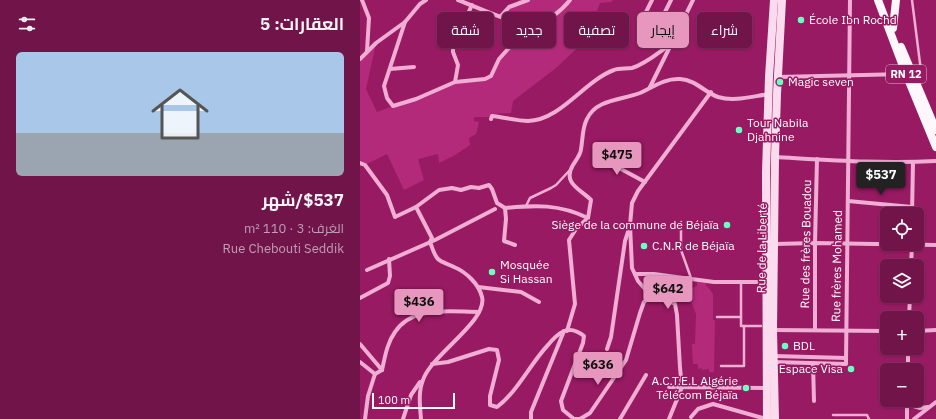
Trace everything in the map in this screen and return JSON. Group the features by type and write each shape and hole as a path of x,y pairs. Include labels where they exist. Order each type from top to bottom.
{"main road":[{"name":"Rue de la Liberté","path":"774,0 769,77 773,94 775,157 773,330 775,419"},
{"name":"Rue de la Liberté","path":"767,419 766,172 773,94 778,77 782,0"},
{"name":"RN 12","path":"878,0 936,147"},
{"name":"RN 12","path":"883,0 893,28 936,130"},
{"path":"893,28 896,0"}],"street":[{"path":"362,0 369,18 367,52"},
{"path":"360,59 376,43 405,22 420,4 426,0"},
{"path":"458,0 501,16 509,7 528,0"},
{"path":"556,13 563,9 570,0"},
{"path":"646,12 652,0"},
{"path":"665,12 671,0"},
{"path":"687,12 693,0"},
{"name":"Rue frères Mohamed","path":"847,361 850,0"},
{"path":"455,82 458,65 453,52 453,45 472,5"},
{"path":"405,22 384,86 387,98 393,106 416,99 455,82 485,79 491,76 499,59 509,48"},
{"path":"491,119 492,116 528,121 541,118 565,105 579,92 608,73 614,70 632,68 665,48"},
{"path":"650,87 669,48"},
{"path":"390,69 414,67"},
{"path":"769,77 906,74"},
{"path":"531,419 530,412 566,331 575,304 569,240 576,229 588,218 591,200 571,183 569,171 581,151 582,134 587,118 595,108 606,102 639,93 658,83 679,79 700,85 718,96 727,98 746,98 773,94"},
{"path":"651,296 638,281 632,268 630,225 632,204 638,191 711,92"},
{"path":"597,156 645,182"},
{"path":"775,157 848,161 936,161"},
{"name":"Rue des frères Bouadou","path":"815,330 814,243 817,159"},
{"path":"360,162 365,166 387,195 394,217 416,207 439,190 452,188 461,190 471,187 480,188 489,184 497,202 505,208 545,206 562,208 588,218"},
{"path":"848,200 912,207 913,162"},
{"path":"403,419 411,395 432,364 467,329 479,312 483,302 478,287 464,271 438,259 432,240 416,207"},
{"path":"505,208 506,219 504,241 515,245"},
{"path":"367,270 495,209"},
{"path":"607,349 611,337 625,241 630,225"},
{"path":"775,244 880,244"},
{"path":"924,244 936,245"},
{"path":"360,298 388,283 390,276 390,260"},
{"path":"635,274 654,274 714,282 766,282"},
{"path":"478,287 521,292 539,302"},
{"path":"432,364 448,362 489,349 497,350 499,360 490,396 490,405 497,407 505,400 539,354 554,339 566,331 574,330 584,336 582,348 561,401 563,410 574,419 580,419 590,413 626,360 644,302 651,296 658,296 675,304 677,315 682,387 669,419"},
{"path":"365,419 368,396 375,374 382,370 388,345 395,331 408,319 422,313 479,312"},
{"path":"773,330 880,331"},
{"path":"924,331 936,330"},
{"path":"360,344 382,370"},
{"path":"773,359 808,355 847,361"},
{"path":"773,359 813,363 847,361"},
{"path":"360,362 375,374"},
{"path":"813,363 814,401"},
{"path":"620,419 646,375"},
{"path":"421,419 420,397 423,378"},
{"path":"670,387 767,388"},
{"path":"914,419 936,402"},
{"path":"691,417 698,409 712,404 767,419"},
{"path":"918,407 930,406"},
{"path":"907,407 907,419"}],"lane":[{"path":"912,0 921,71 915,80"},
{"path":"526,206 530,198 551,188 569,171"},
{"path":"681,222 681,250 691,279"},
{"path":"741,282 741,326 762,326"},
{"path":"717,317 741,317"},
{"path":"721,366 744,366 744,326"},
{"path":"809,330 809,335"},
{"path":"833,415 867,416 869,419"}],"shaded area":[{"path":"519,0 613,0 611,2 600,3 596,12 564,12 564,48 577,48 556,68 513,101 511,113 491,114 490,117 474,117 474,121 479,122 476,134 469,138 470,145 439,163 438,154 418,159 424,180 404,190 387,154 365,165 360,163 360,59 376,43 366,89 377,112 416,99 455,82 491,76 499,59 509,48 556,48 556,12 506,12"},
{"path":"697,282 706,283 706,286 713,294 713,320 715,320 714,372 709,372 709,369 698,369 698,364 693,364 692,344 695,344 696,314 687,290 697,286"}],"place":[{"name":"École Ibn Rochd","path":"801,20"},
{"name":"Magic seven","path":"780,82"},
{"name":"Tour Nabila Djahnine","path":"739,130"},
{"name":"Siège de la commune de Béjaïa","path":"727,225"},
{"name":"C.N.R de Béjaïa","path":"644,246"},
{"name":"Mosquée Si Hassan","path":"492,272"},
{"name":"BDL","path":"785,346"},
{"name":"Espace Visa","path":"851,369"},
{"name":"A.C.T.E.L Algérie Télécom Béjaïa","path":"746,388"}]}
